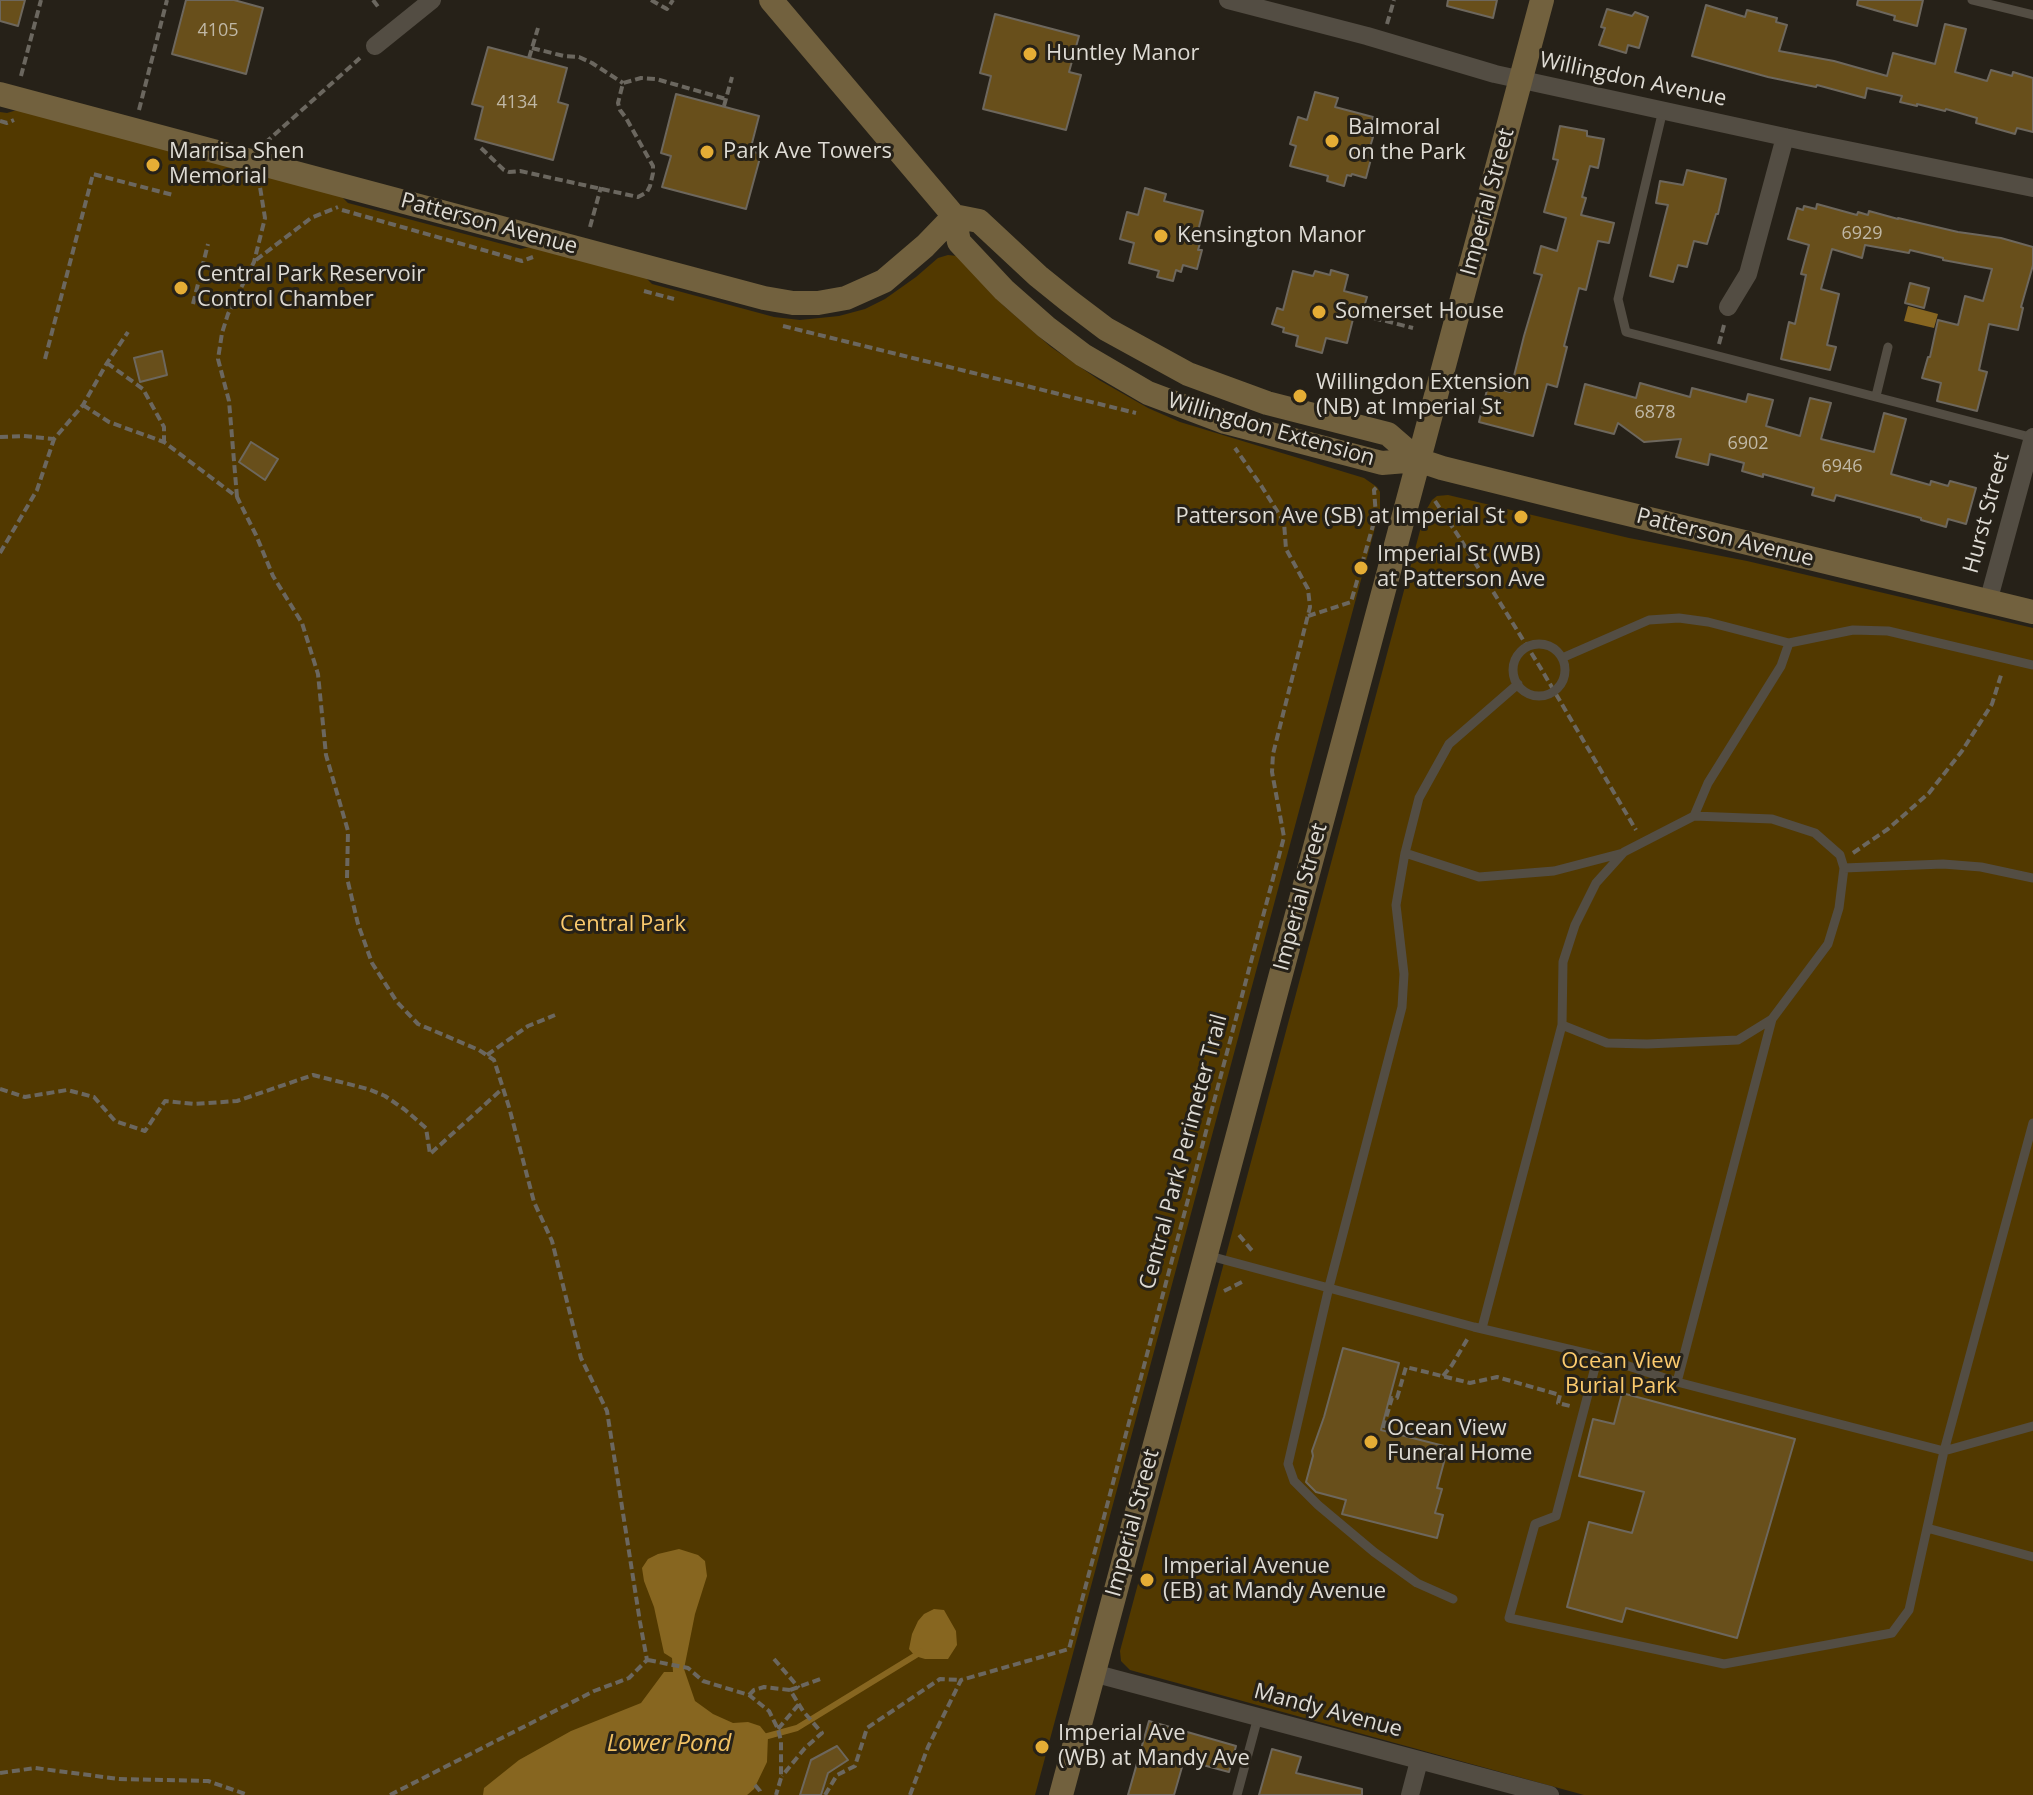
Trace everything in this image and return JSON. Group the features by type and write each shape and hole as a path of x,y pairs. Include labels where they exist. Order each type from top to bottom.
{"main road":[{"name":"Willingdon Extension","path":"771,0 954,216 959,242 1004,290 1083,355 1148,393 1225,422 1382,463 1418,460"},
{"name":"Imperial Street","path":"1061,1795 1542,0"},
{"name":"Patterson Avenue","path":"8,96 764,298 793,303 846,298 884,281 954,216"},
{"name":"Willingdon Extension","path":"954,216 979,221 1038,276 1106,329 1188,374 1267,403 1388,434 1418,460"},
{"name":"Patterson Avenue","path":"1418,460 2033,612"}],"street":[{"path":"375,46 432,0"},
{"name":"Willingdon Avenue","path":"1228,0 1367,36 1495,74 2033,188"},
{"path":"1728,307 1748,274 1785,137"},
{"name":"Hurst Street","path":"1988,602 2033,437"},
{"name":"Mandy Avenue","path":"1093,1673 1550,1795"},
{"path":"1410,1795 1419,1761"}],"lane":[{"path":"1972,0 2033,15"},
{"path":"1663,110 1618,299 1626,332 2033,437"},
{"path":"1876,396 1888,347"},
{"path":"1562,658 1649,620 1679,618 1708,622 1789,643 1853,630 1888,631 2033,665"},
{"path":"1694,816 1708,783 1781,666 1789,643"},
{"path":"1542,644 1557,651 1562,658 1565,672 1554,691 1547,695 1530,694 1518,684 1513,668 1520,652 1527,647 1542,644"},
{"path":"1453,1599 1417,1583 1374,1552 1294,1481 1288,1464 1329,1287 1402,1007 1404,974 1396,905 1419,798 1449,744 1518,684"},
{"path":"1405,853 1479,877 1554,871 1624,852 1694,816 1772,819 1815,833 1840,855 1843,864 1839,908 1828,944 1772,1019 1738,1040 1607,1043 1562,1025"},
{"path":"1478,1328 1562,1025 1563,962 1575,925 1596,883 1624,852"},
{"path":"1843,864 1943,864 1981,867 2033,878"},
{"path":"1677,1382 1772,1019"},
{"path":"1598,1356 1556,1516 1535,1524 1509,1618 1724,1664 1892,1633 1909,1610 1944,1451 2033,1123"},
{"path":"1205,1255 1478,1328 1598,1356 1677,1382 1944,1451 2033,1426"},
{"path":"1927,1528 2033,1557"},
{"path":"1237,1795 1258,1717"}],"path":[{"path":"8,96 41,0"},
{"path":"134,129 167,1 156,0"},
{"path":"373,0 379,8"},
{"path":"651,0 667,9 673,0"},
{"path":"1387,26 1394,0"},
{"path":"529,58 538,28"},
{"path":"532,48 579,57 623,83 641,78 656,79 726,99"},
{"path":"271,137 346,70"},
{"path":"724,106 732,77"},
{"path":"481,148 504,170 642,196 647,192 653,173 649,157 620,110 618,103 623,83"},
{"path":"45,359 93,174 173,195"},
{"path":"257,174 265,218 254,262 228,314 218,359 229,401 237,497 273,576 302,623 318,674 326,755 348,831 347,878 358,924 372,963 397,1002 418,1024 479,1050 494,1060 534,1202 552,1241 581,1358 607,1411 647,1660"},
{"path":"590,227 601,187"},
{"path":"254,262 311,218 338,207"},
{"path":"193,304 208,244"},
{"path":"1717,356 1728,307"},
{"path":"1362,315 1413,328"},
{"path":"0,553 37,490 54,439 83,405 128,332"},
{"path":"107,363 143,389 164,427 164,442"},
{"path":"83,405 109,422 164,442 237,497"},
{"path":"0,437 54,439"},
{"name":"Central Park Perimeter Trail","path":"961,1680 1069,1649 1284,837 1272,772 1273,754 1310,607 1308,589 1286,549 1284,522 1234,447"},
{"path":"1308,616 1351,602 1376,515 1374,490 1377,487"},
{"path":"1435,501 1554,691 1643,843"},
{"path":"1843,864 1929,793 1962,751 1992,704 2007,659"},
{"path":"487,1055 528,1026 555,1015"},
{"path":"0,1089 25,1097 67,1090 94,1097 115,1121 145,1131 165,1101 194,1104 237,1101 313,1075 385,1096 426,1128 430,1154 502,1089"},
{"path":"1443,1376 1478,1328"},
{"path":"1383,1428 1392,1398 1397,1398 1406,1367 1470,1383 1497,1377 1560,1395 1558,1403"},
{"path":"774,1659 799,1688"},
{"path":"647,1660 688,1668 703,1681 749,1695 769,1711 781,1741 781,1778"},
{"path":"390,1795 594,1691 629,1678 647,1660"},
{"path":"749,1695 764,1687 790,1690 823,1678"},
{"path":"825,1795 837,1775 855,1766 867,1728 940,1679 961,1680 928,1747 910,1795"},
{"path":"776,1795 781,1778 790,1764 822,1733 790,1690"},
{"path":"778,1729 799,1704"},
{"path":"0,1773 35,1768 119,1779 208,1781 248,1795"},
{"path":"755,1785 761,1795"}],"green space":[{"name":"Central Park","path":"17,110 341,196 348,203 521,249 534,246 644,276 652,284 774,317 800,320 839,316 865,309 885,299 938,258 957,256 1004,306 1051,347 1148,408 1180,422 1364,478 1377,487 1380,509 1035,1795 0,1795 0,112"},
{"name":"Ocean View Burial Park","path":"1448,495 2033,628 2033,1795 1584,1795 1130,1670 1121,1661 1120,1651 1425,512 1437,496"}],"water":[{"path":"1908,306 1938,314 1934,328 1904,321"},
{"name":"Lower Pond","path":"679,1549 698,1555 705,1561 707,1576 695,1614 684,1669 695,1701 733,1723 748,1722 760,1726 768,1736 767,1762 754,1789 747,1795 483,1795 484,1788 519,1760 571,1731 641,1703 664,1672 673,1672 672,1658 664,1653 642,1568 648,1559"},
{"path":"934,1609 944,1610 956,1631 957,1645 948,1659 925,1659 915,1656 909,1649 918,1621"}],"building":[{"path":"0,0 25,0 18,26 0,21"},
{"path":"186,0 234,0 263,8 246,74 172,54"},
{"path":"1448,0 1497,0 1493,18 1447,6"},
{"path":"1858,0 1923,0 1917,26 1857,5"},
{"path":"1706,5 1745,17 1747,10 1777,18 1776,22 1787,25 1779,51 1834,61 1887,76 1893,53 1935,64 1945,24 1966,29 1955,72 1987,81 1991,70 2033,78 2033,132 2017,128 2015,134 1976,123 1977,118 1946,109 1900,102 1902,96 1867,88 1865,98 1817,85 1768,77 1692,56"},
{"path":"1607,9 1632,16 1635,12 1648,17 1639,48 1628,45 1626,53 1599,45"},
{"name":"Huntley Manor","path":"995,14 1079,36 1069,72 1081,75 1066,130 983,109 991,76 980,73"},
{"path":"488,47 567,68 558,102 568,105 553,160 475,139 483,107 472,104"},
{"name":"Balmoral on the Park","path":"1315,92 1338,98 1335,107 1373,117 1368,135 1373,137 1368,154 1372,155 1366,178 1347,175 1344,186 1327,181 1328,176 1290,166 1296,146 1290,144 1298,117 1307,120"},
{"name":"Park Ave Towers","path":"676,94 759,116 750,151 761,154 746,209 662,187 671,156 661,153"},
{"path":"1560,126 1587,131 1587,136 1604,139 1598,168 1590,166 1581,215 1614,223 1609,243 1598,241 1586,290 1579,288 1557,387 1547,384 1533,436 1479,422 1488,386 1510,392 1542,275 1534,273 1541,246 1557,251 1566,218 1544,212 1558,160 1553,159"},
{"path":"1687,170 1726,179 1707,244 1694,241 1687,267 1678,265 1673,282 1650,276 1668,205 1656,203 1660,181 1683,185"},
{"name":"Kensington Manor","path":"1145,188 1166,194 1164,201 1203,211 1198,231 1203,233 1198,250 1202,250 1197,269 1183,265 1181,272 1176,270 1173,281 1157,277 1159,271 1129,263 1134,243 1120,239 1127,212 1138,215"},
{"path":"1817,204 1857,215 1858,212 1868,215 1869,211 2033,247 2033,265 2018,330 1989,324 1979,370 1987,372 1977,411 1937,401 1941,383 1922,378 1938,320 1958,325 1965,296 1983,301 1992,269 1910,250 1909,253 1865,245 1862,258 1832,249 1821,289 1839,294 1827,345 1836,347 1830,370 1781,359 1789,322 1795,324 1806,275 1801,274 1809,245 1788,239 1797,208 1816,209"},
{"name":"Somerset House","path":"1331,270 1348,275 1344,291 1367,297 1361,317 1354,315 1347,343 1326,338 1322,353 1296,346 1298,336 1283,332 1284,328 1272,324 1277,308 1283,310 1293,271 1313,276 1315,271 1330,275"},
{"path":"1910,283 1929,288 1924,308 1905,303"},
{"path":"162,351 167,375 140,382 134,358"},
{"path":"1640,383 1690,397 1692,388 1746,402 1748,394 1773,400 1766,426 1800,436 1810,398 1831,403 1821,439 1874,452 1884,413 1906,419 1891,474 1930,485 1931,481 1948,486 1950,481 1976,488 1966,524 1948,519 1946,527 1836,495 1834,501 1812,495 1814,488 1742,471 1744,463 1710,454 1708,465 1676,457 1681,439 1644,442 1618,423 1614,434 1575,424 1585,384 1636,398"},
{"path":"251,442 278,459 265,480 239,462"},
{"name":"Ocean View Funeral Home","path":"1343,1348 1399,1363 1381,1430 1448,1447 1437,1488 1442,1489 1435,1513 1443,1515 1437,1538 1342,1514 1346,1500 1316,1492 1306,1482 1312,1451"},
{"path":"1622,1393 1795,1439 1737,1638 1626,1608 1622,1622 1567,1607 1589,1522 1632,1533 1644,1492 1579,1476 1593,1419 1614,1424"},
{"path":"1149,1721 1236,1746 1229,1772 1184,1760 1174,1795 1128,1795"},
{"path":"837,1746 848,1760 828,1773 821,1795 800,1795 811,1760"},
{"path":"1272,1749 1301,1757 1296,1773 1362,1789 1362,1795 1259,1795"}],"waterway":[{"path":"764,1737 797,1728 921,1652"}],"place":[{"name":"Huntley Manor","path":"1030,54"},
{"name":"Balmoral on the Park","path":"1332,141"},
{"name":"Park Ave Towers","path":"707,152"},
{"name":"Marrisa Shen Memorial","path":"153,165"},
{"name":"Kensington Manor","path":"1161,236"},
{"name":"Central Park Reservoir Control Chamber","path":"181,288"},
{"name":"Somerset House","path":"1319,312"},
{"name":"Willingdon Extension (NB) at Imperial St","path":"1300,396"},
{"name":"Patterson Ave (SB) at Imperial St","path":"1521,517"},
{"name":"Imperial St (WB) at Patterson Ave","path":"1361,568"},
{"name":"Ocean View Funeral Home","path":"1371,1442"},
{"name":"Imperial Avenue (EB) at Mandy Avenue","path":"1147,1580"},
{"name":"Imperial Ave (WB) at Mandy Ave","path":"1042,1747"}]}
